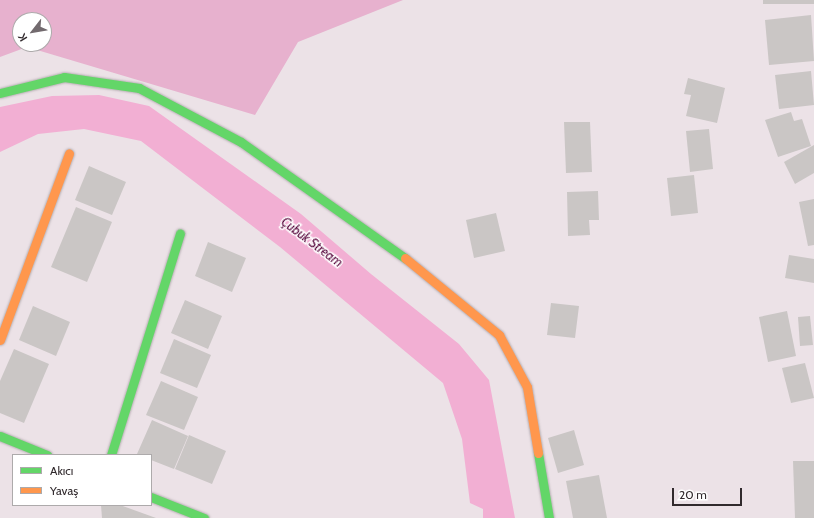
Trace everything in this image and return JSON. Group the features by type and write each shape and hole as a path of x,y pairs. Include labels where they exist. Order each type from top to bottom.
{"street":[{"path":"0,93 64,77 139,88 241,142 413,263 499,335 527,386 549,518"},
{"path":"0,340 69,153"},
{"path":"111,454 180,233"},
{"path":"0,436 45,454"},
{"path":"152,497 204,518"}],"shaded area":[{"path":"0,0 403,0 298,42 255,115 44,52 52,52 52,12 12,12 12,52 14,52 0,57"}],"water":[{"name":"Çubuk Stream","path":"99,95 149,106 301,214 371,274 459,344 489,380 515,518 483,518 483,509 470,503 462,439 443,383 280,247 141,141 84,129 38,134 0,152 0,107 52,96"}],"building":[{"path":"763,0 814,0 814,4 763,4"},
{"path":"811,15 814,61 769,65 765,20"},
{"path":"811,71 814,105 779,109 775,75"},
{"path":"688,78 725,88 717,123 686,116 691,95 684,94"},
{"path":"791,112 794,121 802,119 811,146 778,157 765,120"},
{"path":"564,122 590,122 592,172 566,173"},
{"path":"709,129 713,169 690,172 686,131"},
{"path":"814,145 814,173 795,184 784,162"},
{"path":"89,166 126,182 112,215 75,200"},
{"path":"694,175 698,213 671,216 667,178"},
{"path":"598,191 599,220 589,220 590,235 568,236 567,192"},
{"path":"814,199 814,245 808,246 799,202"},
{"path":"76,207 112,222 87,282 51,267"},
{"path":"496,213 505,251 474,258 466,220"},
{"path":"208,242 246,258 232,292 195,276"},
{"path":"789,255 814,259 814,283 785,278"},
{"path":"185,300 222,316 208,349 171,333"},
{"path":"551,303 579,306 575,338 547,335"},
{"path":"33,306 70,322 56,356 19,340"},
{"path":"787,311 796,356 768,362 759,317"},
{"path":"810,316 813,345 800,346 798,317"},
{"path":"174,339 211,355 197,388 160,373"},
{"path":"14,349 49,364 24,423 0,413 0,381"},
{"path":"805,363 814,398 791,403 782,368"},
{"path":"161,381 198,397 184,430 146,415"},
{"path":"152,420 188,436 174,469 152,460 152,454 137,454"},
{"path":"574,430 584,465 558,473 548,438"},
{"path":"189,435 226,451 212,484 175,469"},
{"path":"793,461 814,461 814,518 795,518"},
{"path":"599,475 607,518 573,518 566,481"},
{"path":"101,506 123,506 156,518 102,518"}],"traffic: fast":[{"path":"0,93 64,77 139,88 241,142 405,258"},
{"path":"111,454 180,233"},
{"path":"0,436 45,454"},
{"path":"538,453 549,518"},
{"path":"152,497 204,518"}],"traffic: slow":[{"path":"0,340 69,153"},
{"path":"405,258 499,335 527,387 538,453"}]}
